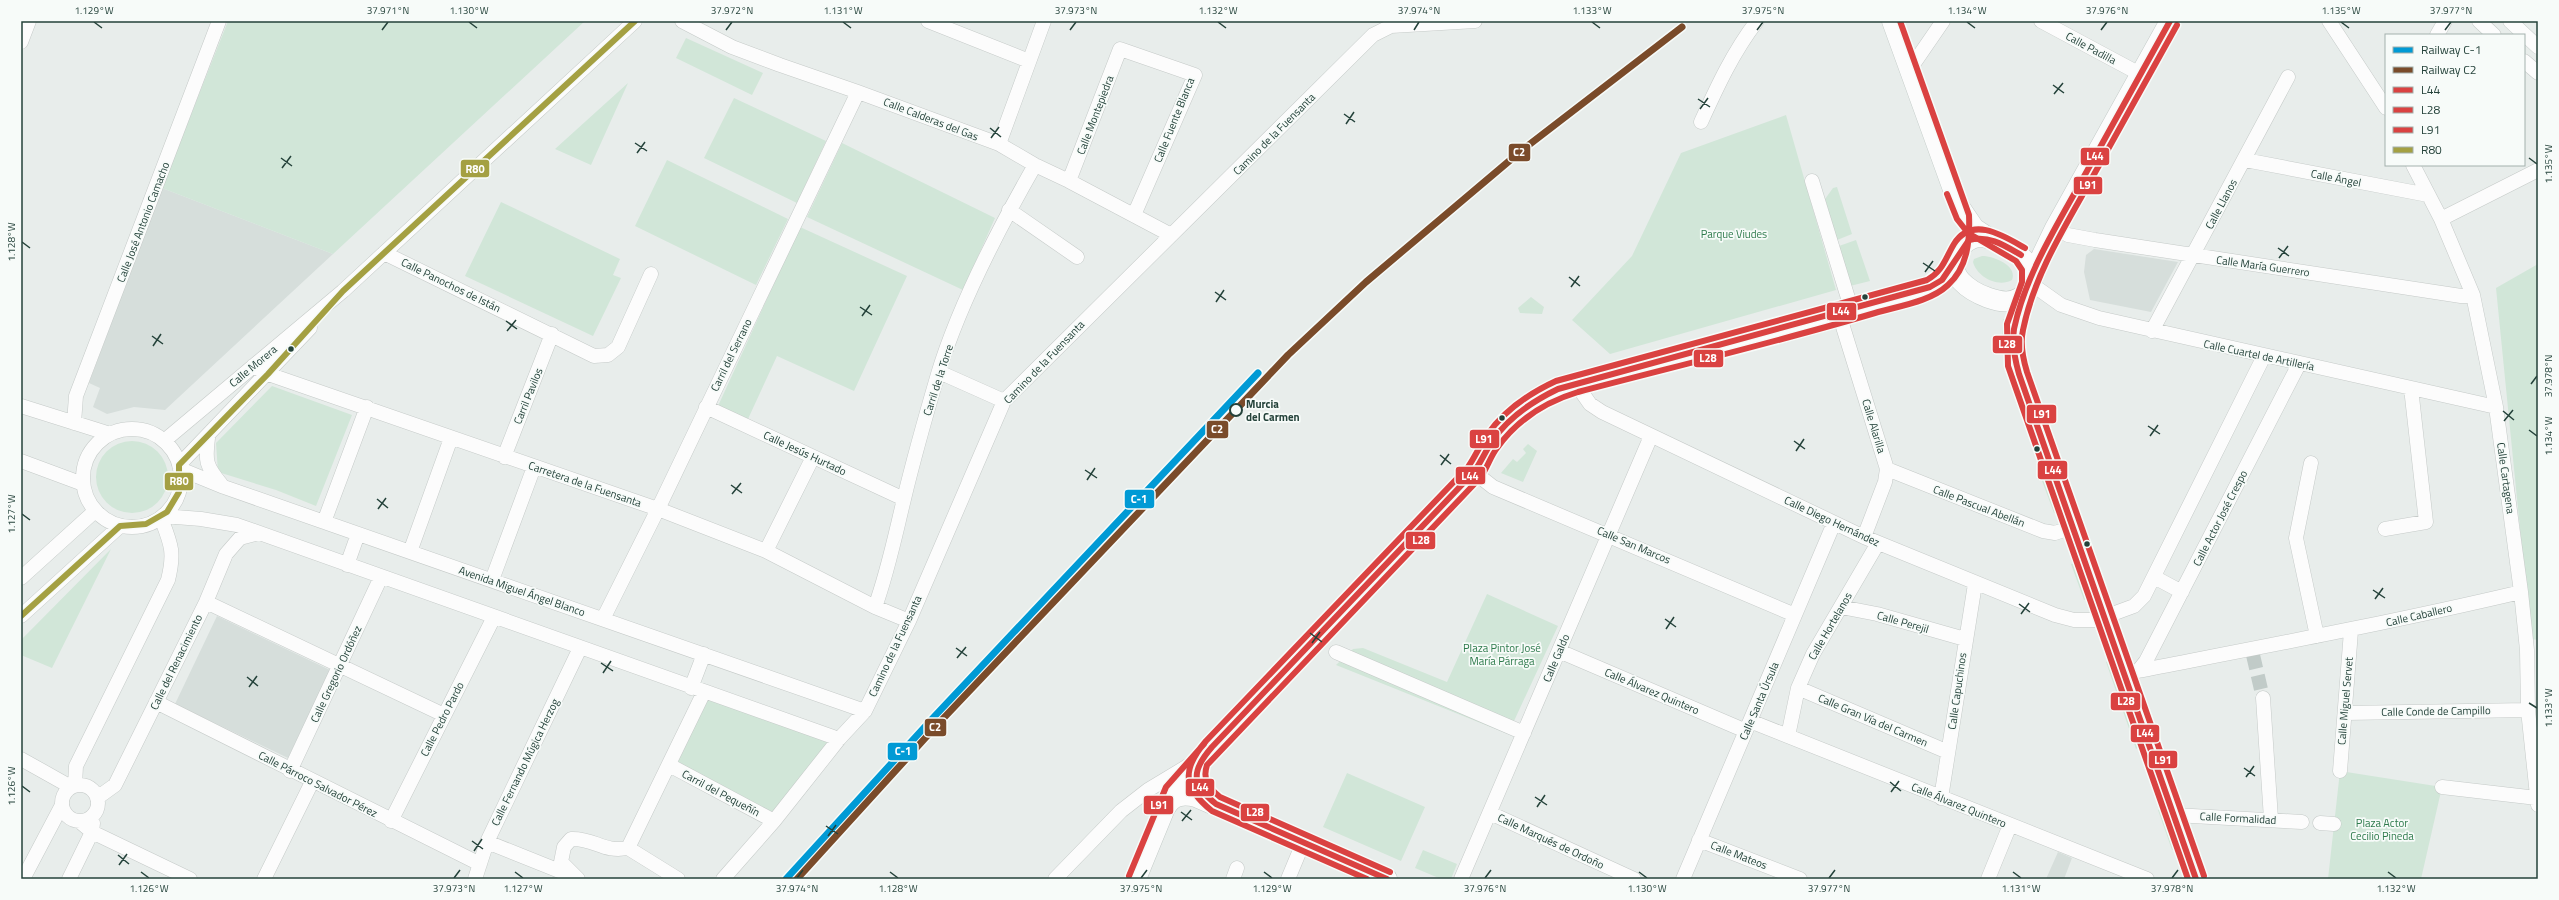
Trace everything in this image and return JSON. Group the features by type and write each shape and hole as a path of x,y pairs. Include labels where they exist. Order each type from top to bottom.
{"main road":[{"path":"1892,21 1959,206 1962,233 1957,255 1956,272 1961,281 1993,300 2007,302 2017,299 2029,284 2030,267 2021,254"},
{"path":"2170,21 2055,228 2029,284 2014,331 2016,364 2105,617 2132,673 2174,815 2196,879"},
{"path":"1959,206 1974,228 1989,238 2021,254 2028,254 2039,248 2055,228"},
{"path":"1136,879 1165,808 1180,781 1474,472 1492,441 1523,410 1546,394 1576,384 1845,312 1936,285 1947,275 1957,255 1973,238 1989,238"},
{"path":"1201,758 1196,771 1198,785 1203,794 1220,806"},
{"path":"1165,808 1172,799 1183,795 1196,797 1387,879"}],"street":[{"path":"21,42 29,21"},
{"name":"Calle José Antonio Camacho","path":"74,423 76,396 219,21"},
{"name":"Calle Morera","path":"164,441 343,291 635,21"},
{"name":"Calle Calderas del Gas","path":"682,21 732,47 999,144 1035,165 1069,181 1171,235"},
{"path":"928,21 1029,61"},
{"path":"999,144 1044,21"},
{"name":"Camino de la Fuensanta","path":"723,879 774,821 839,739 865,711 909,621 1004,401 1374,35 1391,26 1475,21"},
{"path":"1701,122 1715,90 1740,46 1757,21"},
{"path":"1910,69 1943,21"},
{"name":"Calle Padilla","path":"2041,21 2140,74"},
{"path":"2329,21 2385,106"},
{"path":"2438,34 2445,21"},
{"path":"2478,21 2493,34"},
{"path":"2510,21 2525,34"},
{"path":"2525,34 2538,46"},
{"name":"Calle Fuente Blanca","path":"1120,49 1195,75 1134,215"},
{"name":"Calle Montepiedra","path":"1069,181 1120,49"},
{"path":"2525,62 2538,73"},
{"name":"Calle Llanos","path":"2152,331 2245,160 2288,77"},
{"name":"Carril del Serrano","path":"603,619 658,509 858,92"},
{"name":"Calle Ángel","path":"2245,160 2428,195"},
{"name":"Carril de la Torre","path":"875,607 888,570 904,499 938,372 965,304 1009,210 1035,165"},
{"name":"Calle Cartagena","path":"2414,166 2441,219 2473,295 2496,408 2521,592 2532,651 2528,710 2538,802"},
{"path":"2441,219 2538,170"},
{"name":"Calle Alarilla","path":"1812,181 1887,469"},
{"path":"1009,210 1077,257"},
{"name":"Calle María Guerrero","path":"2055,228 2079,237 2193,256 2461,296 2473,295"},
{"name":"Calle Panochos de Istán","path":"384,253 552,334 594,356 608,355 618,347 651,274"},
{"name":"Calle Cuartel de Artillería","path":"2029,284 2055,302 2081,314 2496,408"},
{"name":"Calle Morera","path":"180,467 268,374 343,291"},
{"name":"Carril Pavilos","path":"504,457 552,334"},
{"path":"2105,617 2134,606 2144,596 2264,356"},
{"name":"Calle Actor José Crespo","path":"2132,673 2146,661 2299,364"},
{"name":"Carretera de la Fuensanta","path":"253,366 268,374 367,407 504,457 658,509 766,552 875,607 909,621"},
{"path":"938,372 1004,401"},
{"name":"Calle Diego Hernández","path":"1576,384 1594,407 1651,436 1864,537 1974,584 2065,618 2090,621 2105,617"},
{"path":"2385,528 2426,522 2411,388"},
{"path":"21,406 110,434"},
{"path":"324,522 367,407"},
{"name":"Calle Jesús Hurtado","path":"706,407 904,499"},
{"path":"128,429 147,432 164,441 174,452 180,467 181,479 178,495 162,517 148,525 135,528 120,526 107,521 95,511 87,498 83,484 84,469 89,455 98,443 110,434 128,429"},
{"name":"Calle Galdo","path":"1461,879 1651,436"},
{"path":"208,438 207,463 209,470 224,487"},
{"path":"410,552 451,438"},
{"path":"766,552 808,455"},
{"path":"21,461 83,484"},
{"path":"2311,463 2296,538 2317,636"},
{"name":"Avenida Miguel Ángel Blanco","path":"180,467 224,487 865,711"},
{"path":"492,580 534,467"},
{"path":"1864,537 1885,482 1887,469"},
{"name":"Calle Pascual Abellán","path":"1887,469 2043,530 2055,533 2073,527"},
{"name":"Calle San Marcos","path":"1474,472 1493,486 1795,615"},
{"path":"21,578 95,511"},
{"path":"162,517 201,519 237,526 259,533 839,739"},
{"path":"23,879 62,805 65,792 73,786 76,766 168,580 173,559 170,542 162,517"},
{"name":"Calle Santa Úrsula","path":"1683,879 1834,523"},
{"path":"21,616 120,526"},
{"name":"Calle del Renacimiento","path":"96,805 115,785 206,602 226,554 240,538 259,533"},
{"path":"347,565 358,534"},
{"name":"Calle Hortelanos","path":"1788,736 1798,688 1813,654 1878,543"},
{"name":"Calle Gregorio Ordóñez","path":"290,771 381,577"},
{"path":"2154,577 2182,592"},
{"name":"Calle Capuchinos","path":"1941,798 1974,584"},
{"name":"Calle Caballero","path":"2132,673 2251,652 2317,636 2351,631 2521,592"},
{"path":"206,602 444,715"},
{"name":"Calle Perejil","path":"1841,607 1877,614 1965,639"},
{"name":"Calle Pedro Pardo","path":"391,821 494,617"},
{"name":"Calle Miguel Servet","path":"2340,771 2351,631"},
{"name":"Calle Fernando Múgica Herzog","path":"475,879 487,842 580,648"},
{"name":"Calle Álvarez Quintero","path":"1559,651 1748,726 1788,736 2147,879"},
{"path":"1336,652 1524,733"},
{"path":"628,848 669,765 698,690 704,654"},
{"name":"Calle Gran Vía del Carmen","path":"1798,688 1948,752"},
{"path":"2263,698 2271,820"},
{"name":"Calle Párroco Salvador Pérez","path":"156,702 290,771 480,864"},
{"name":"Calle Conde de Campillo","path":"2345,713 2528,710"},
{"path":"1055,879 1112,819 1159,782 1201,758"},
{"path":"21,759 73,786 89,787 96,805 92,832 69,879"},
{"name":"Carril del Pequeñín","path":"669,765 774,821"},
{"path":"264,879 312,782"},
{"path":"1159,782 1165,808"},
{"path":"2442,787 2538,802"},
{"path":"62,805 67,816 79,821 92,832 163,873 190,879"},
{"path":"79,821 91,816 96,805"},
{"name":"Calle Marqués de Ordoño","path":"1490,813 1634,879"},
{"name":"Calle Formalidad","path":"2174,815 2302,822"},
{"path":"1988,879 2010,825"},
{"path":"576,878 561,862 564,847 571,839 583,838 614,851 628,848 678,879"},
{"name":"Calle Mateos","path":"1699,840 1800,879"},
{"path":"487,842 576,878"},
{"path":"1288,879 1304,843"}],"shaded area":[{"path":"162,188 333,254 165,410 134,407 107,414 93,407 100,388 89,383"},
{"path":"2094,249 2178,262 2151,312 2090,300 2084,272 2086,255"},
{"path":"217,616 330,670 288,758 175,704"},
{"path":"2058,852 2072,858 2064,879 2046,879"}],"green space":[{"path":"228,21 585,21 333,254 162,188"},
{"path":"686,38 763,73 752,95 676,58"},
{"path":"628,83 591,165 555,149"},
{"path":"734,98 826,141 797,203 704,158"},
{"name":"Parque Viudes","path":"1786,115 1836,290 1610,354 1572,320 1632,256 1681,153"},
{"path":"842,143 995,218 963,290 807,217"},
{"path":"667,160 788,219 756,285 635,226"},
{"path":"1837,187 1852,234 1837,240 1825,199 1833,188"},
{"path":"501,202 620,259 613,275 621,278 593,336 465,276"},
{"path":"800,227 907,276 854,391 777,356 748,419 718,406"},
{"path":"1856,240 1870,281 1850,286 1839,246"},
{"path":"1987,256 1998,260 2008,266 2013,275 2012,280 2001,283 1989,280 1983,276 1975,267 1973,262 1974,259"},
{"path":"2538,264 2538,640 2531,639 2496,288"},
{"path":"1531,297 1544,307 1542,314 1520,313 1518,308"},
{"path":"2003,319 2006,320 2004,350 2001,350"},
{"path":"272,386 352,415 316,506 276,490 218,472 216,443"},
{"path":"132,441 152,447 162,457 168,477 162,497 152,507 132,513 112,507 102,497 96,477 102,457 112,447"},
{"path":"1528,444 1537,451 1523,482 1501,473 1513,459 1517,462 1526,453 1523,449"},
{"path":"2045,477 2057,512 2054,513 2041,478"},
{"path":"111,549 52,668 21,655 21,640"},
{"path":"2075,563 2087,599 2084,600 2071,564"},
{"name":"Plaza Pintor José María Párraga","path":"1487,594 1558,626 1508,734 1336,665 1353,649 1363,648 1447,682"},
{"path":"2109,661 2140,747 2136,749 2106,662"},
{"path":"704,692 839,739 774,821 669,765"},
{"name":"Plaza Actor Cecilio Pineda","path":"2340,771 2442,787 2421,879 2328,879"},
{"path":"1347,773 1425,807 1401,861 1323,827"},
{"path":"2161,809 2175,849 2172,850 2158,810"},
{"path":"1423,850 1457,864 1451,879 1441,879 1415,868"}],"tunnel":[{"path":"2253,655 2263,698"}],"rail line":[{"name":"C2","path":"797,879 938,724 1288,355 1366,282 1521,151 1682,27"},
{"name":"C-1","path":"786,879 932,719 1258,373"}],"transit line":[{"name":"R80","path":"21,616 120,526 146,524 167,512 179,492 179,465 268,374 343,291 635,21"},
{"name":"L28","path":"1390,872 1220,797 1210,787 1206,779 1205,775 1207,765 1480,478 1505,438 1513,429 1533,413 1554,401 1578,392 1764,344 1913,303 1941,291 1955,278 1964,262 1969,234 1969,215 1900,21"},
{"name":"L44","path":"2170,21 2042,252 2033,271 2019,309 2013,340 2019,374 2196,879"},
{"name":"L91","path":"2177,25 2049,256 2028,311 2022,335 2022,346 2027,372 2204,876"},
{"name":"L28","path":"1947,194 1957,219 1968,233 2016,261 2022,270 2022,282 2007,324 2008,366 2188,879"},
{"name":"L91","path":"1367,879 1212,811 1195,794 1189,778 1189,769 1198,751 1206,741 1468,467 1487,435 1501,418 1527,397 1556,381 1927,280 1937,273 1961,235 1970,231 1979,229 1998,234 2025,248"},
{"name":"L44","path":"1387,879 1216,804 1208,797 1198,784 1197,770 1200,763 1212,747 1474,472 1493,440 1506,424 1522,410 1558,389 1930,287 1942,280 1969,240 1990,240 2021,255"},
{"name":"L91","path":"1129,876 1166,787 1204,744"}],"place":[{"name":"Murcia del Carmen","path":"1236,410"}]}
